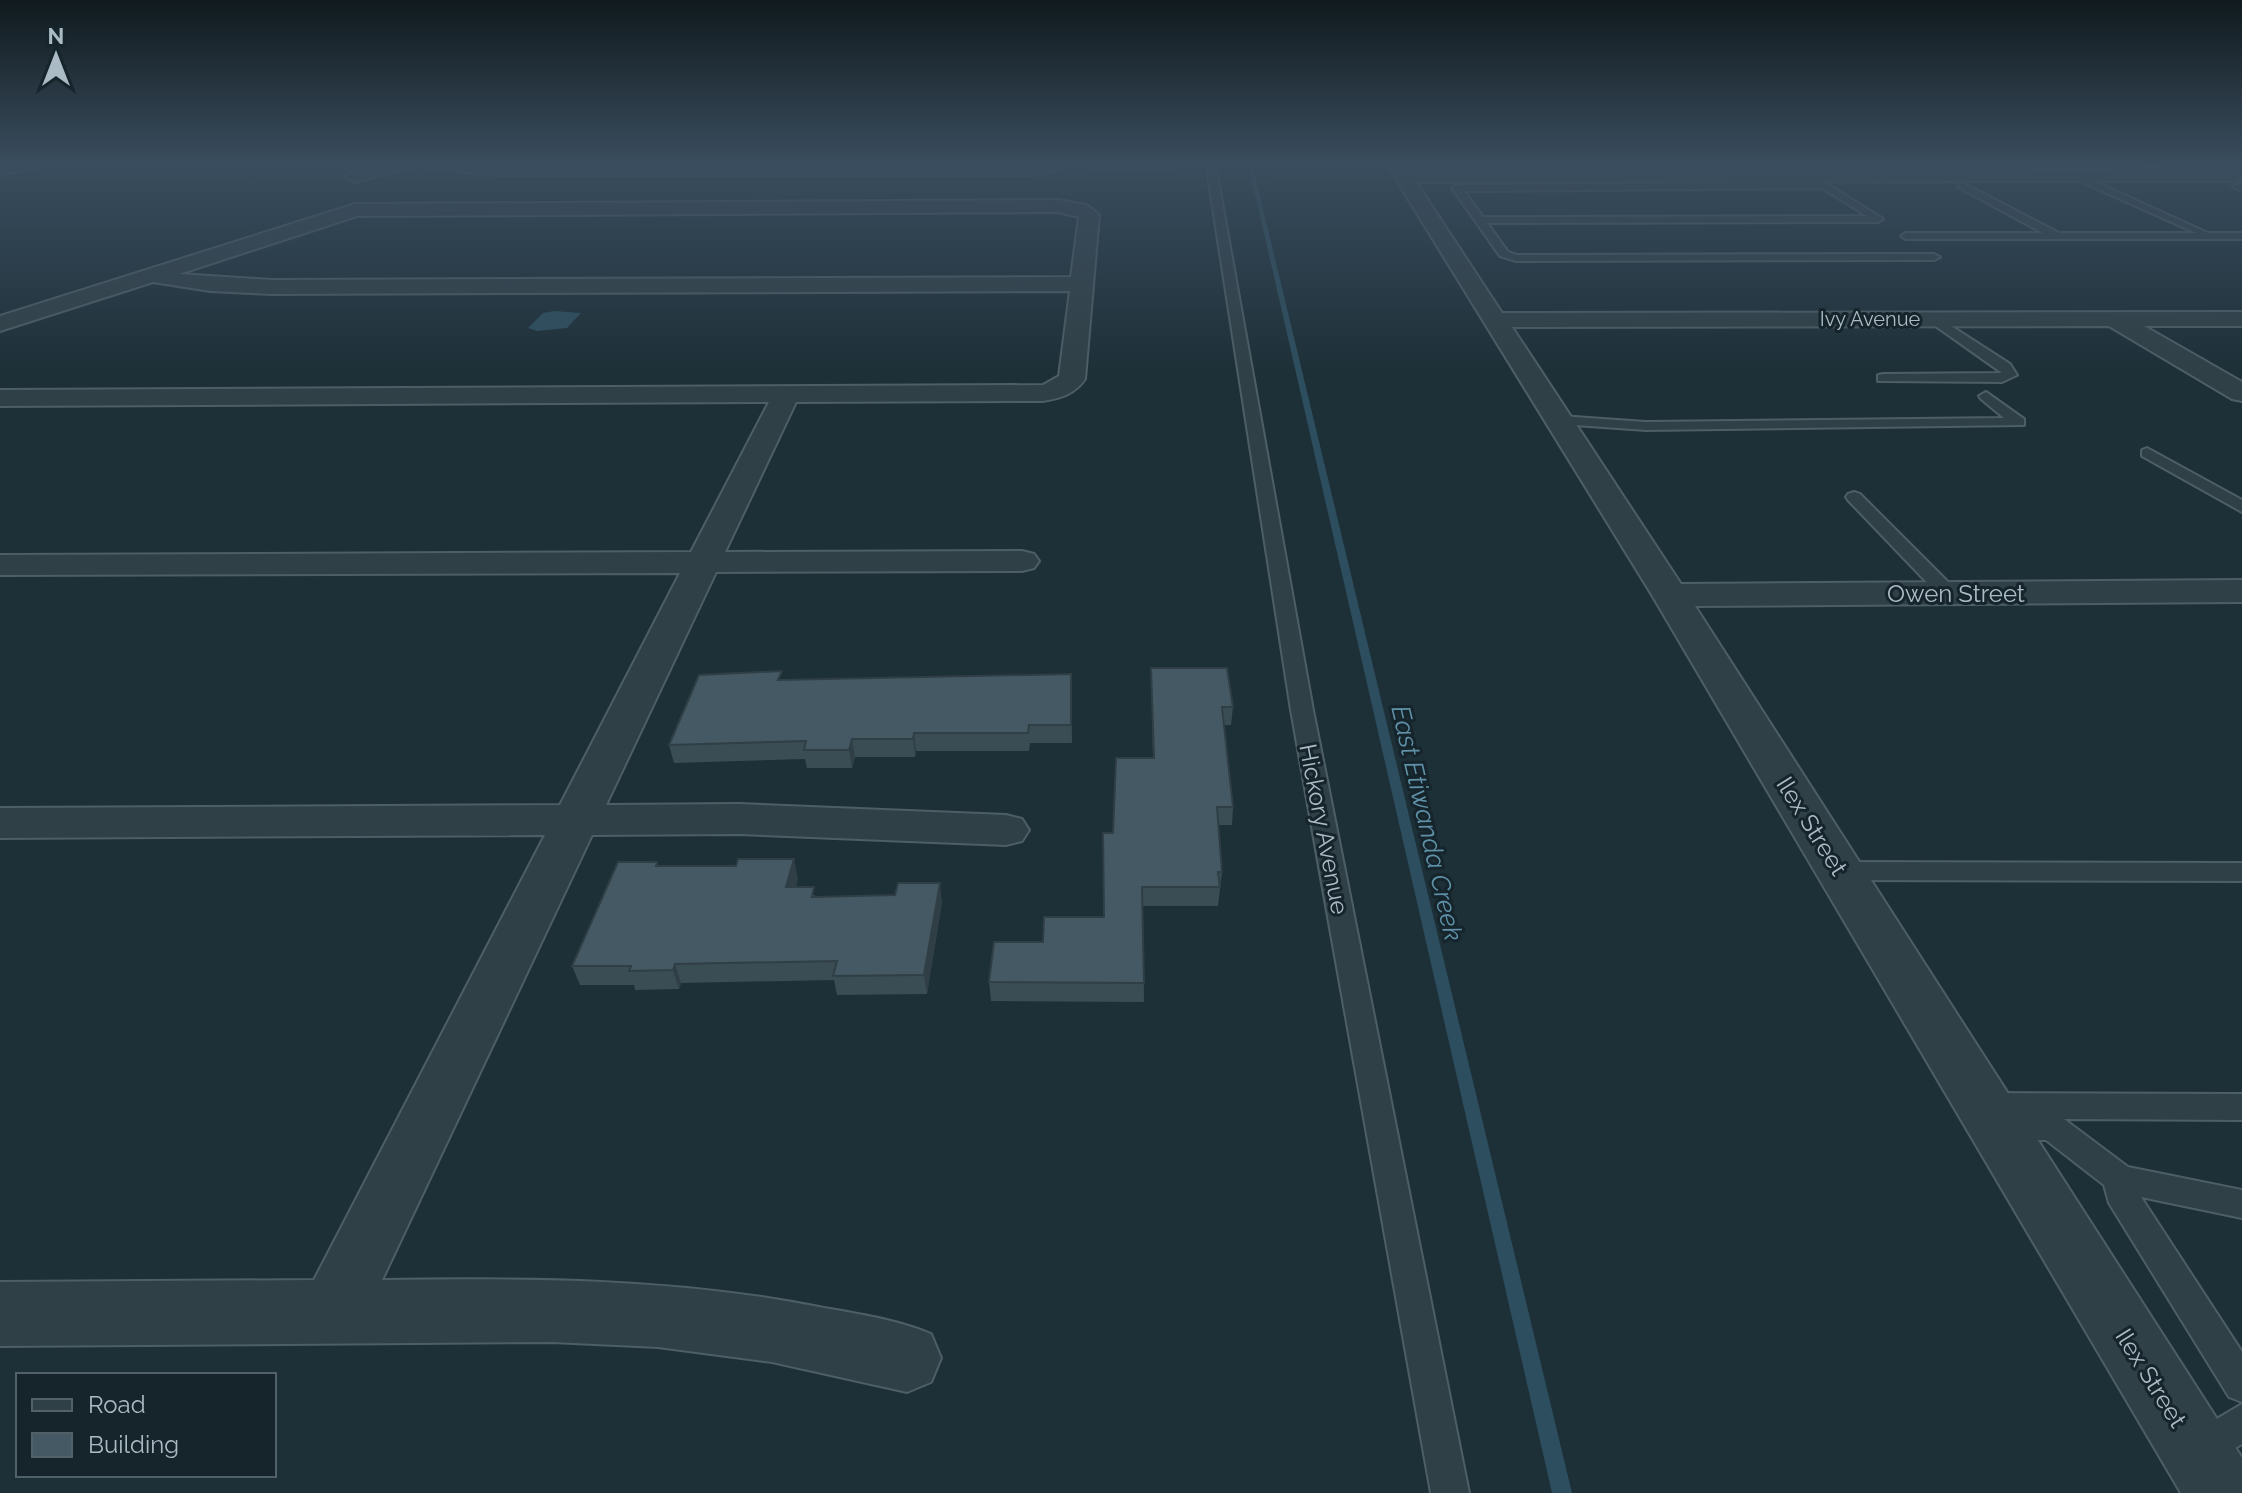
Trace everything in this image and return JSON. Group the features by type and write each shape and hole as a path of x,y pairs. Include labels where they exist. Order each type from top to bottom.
{"street":[{"path":"0,324 284,233"},
{"path":"0,398 1028,394 1056,391 1072,379 1087,233"},
{"name":"Ilex Street","path":"1441,233 1670,595 2222,1493"},
{"path":"148,276 210,284 272,287 1082,284"},
{"path":"2113,319 2242,393"},
{"name":"Ivy Avenue","path":"1498,320 2242,319"},
{"path":"333,1311 786,395"},
{"path":"0,565 1022,561"},
{"name":"Owen Street","path":"1670,595 2242,591"},
{"path":"0,823 575,819 797,821 1006,830"},
{"path":"0,1314 552,1310 658,1315 772,1330 907,1358"}],"lane":[{"name":"Hickory Avenue","path":"1222,233 1302,710 1450,1493"},
{"path":"1489,233 1504,254 1516,258 1934,257 1899,233"},
{"path":"1989,233 2058,236 2242,236"},
{"path":"2052,233 2058,236"},
{"path":"2204,233 2211,236"},
{"path":"1883,378 2002,378 2010,375 2005,367 1934,319"},
{"path":"1560,420 1646,426 2019,422 1986,396"},
{"path":"2147,453 2242,507"},
{"path":"1854,497 1948,593"},
{"path":"1839,871 2242,872"},
{"path":"1990,1116 2242,1107"},
{"path":"1990,1116 2052,1127 2120,1179 2242,1204"},
{"path":"2120,1179 2120,1193 2242,1384"},
{"path":"2196,1452 2242,1422"}],"water":[{"path":"543,313 581,313 567,328 537,331 528,328"}],"building":[{"path":"1151,668 1227,668 1233,707 1222,707 1233,807 1217,807 1222,872 1218,872 1220,887 1142,887 1144,983 989,982 994,942 1043,942 1044,917 1104,917 1103,833 1113,833 1116,758 1154,758"},
{"path":"782,671 778,680 1071,674 1071,725 1029,725 1028,733 914,733 913,739 852,739 849,750 804,750 806,741 669,745 699,675"},
{"path":"738,859 794,859 786,887 814,887 812,897 895,895 898,883 940,883 924,975 833,976 837,961 675,964 673,970 629,971 631,966 572,966 618,862 657,862 656,866 736,866"}],"waterway":[{"name":"East Etiwanda Creek","path":"1266,233 1562,1493"}]}
